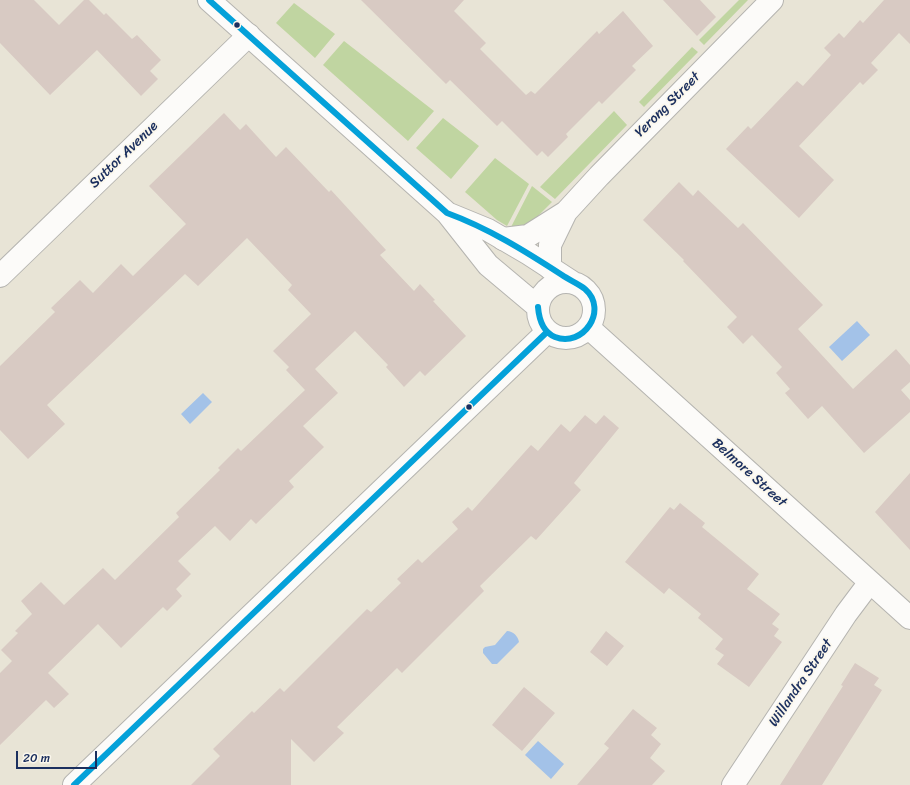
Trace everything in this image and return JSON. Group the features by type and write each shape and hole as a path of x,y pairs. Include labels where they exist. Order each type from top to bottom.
{"street":[{"path":"209,0 447,212 488,265 538,307"},
{"name":"Yerong Street","path":"503,238 528,236 566,212 604,170 772,0"},
{"name":"Suttor Avenue","path":"0,276 249,35"},
{"path":"447,212 503,238 572,282 581,286 588,292 593,300 595,310 589,328 582,334 573,338 560,338 547,332 540,320 538,307 540,298 546,290 553,285 562,282 572,282"},
{"name":"Yerong Street","path":"550,268 550,245 566,212"},
{"name":"Belmore Street","path":"589,328 910,618"},
{"path":"74,785 547,332"},
{"name":"Willandra Street","path":"732,785 846,614 870,582"}],"green space":[{"path":"739,0 748,0 704,45 699,40"},
{"path":"294,3 335,34 315,58 276,23"},
{"path":"344,41 434,111 408,141 323,65"},
{"path":"692,47 698,52 644,107 639,102"},
{"path":"614,111 627,125 555,199 540,187"},
{"path":"443,118 479,146 451,179 416,148"},
{"path":"495,158 529,184 507,226 497,220 465,192"},
{"path":"532,186 552,202 531,223 525,226 511,227"}],"water":[{"path":"857,321 870,335 842,361 829,347"},
{"path":"203,393 212,402 190,424 181,414"},
{"path":"507,631 515,634 519,642 497,664 492,664 483,653 483,649 485,647 495,645"},
{"path":"538,741 564,764 551,779 525,755"}],"building":[{"path":"0,0 34,0 59,25 84,0 89,0 104,15 106,13 132,39 137,35 161,60 150,71 158,79 141,96 97,50 50,95 0,43"},
{"path":"361,0 464,0 454,11 486,43 480,49 526,95 531,91 535,94 597,31 599,34 623,11 653,46 632,66 636,70 602,104 599,101 566,134 568,137 548,157 542,151 537,156 502,121 497,126 450,80 446,84"},
{"path":"663,0 700,0 716,17 697,36"},
{"path":"884,0 910,0 910,44 899,33 871,63 878,70 863,85 860,82 799,146 834,180 799,218 726,149 748,126 751,129 797,81 803,86 831,55 824,48 839,33 844,38 860,20 863,23"},
{"path":"224,113 240,130 246,124 276,157 286,147 329,192 331,190 386,250 380,255 414,291 420,284 435,300 433,301 466,336 425,376 420,371 404,387 386,367 388,365 355,331 315,369 338,393 303,426 324,447 289,481 294,487 256,524 251,519 230,541 215,526 178,561 191,574 176,589 182,596 167,611 163,607 121,648 98,624 48,673 69,694 54,708 46,700 0,745 0,673 12,661 1,650 18,633 15,631 32,614 21,601 41,582 64,605 103,568 115,580 179,517 176,513 220,470 218,468 238,448 241,451 305,390 286,370 289,367 273,351 311,314 288,290 292,285 247,238 198,286 185,274 47,405 65,424 28,459 0,430 0,366 55,312 51,308 80,280 93,293 121,264 133,276 186,224 149,186"},
{"path":"679,182 693,196 698,190 738,228 743,223 823,305 798,329 853,389 896,349 910,365 910,382 901,390 910,400 910,412 864,453 822,406 808,419 785,393 790,389 776,373 782,367 752,335 743,344 727,327 737,317 683,261 684,260 643,220"},
{"path":"585,415 596,424 604,415 619,428 574,483 581,490 536,540 531,536 480,586 484,591 402,673 397,668 337,727 344,733 314,762 291,739 291,785 191,785 220,756 213,749 252,711 254,713 280,688 284,692 367,609 371,612 401,583 397,579 418,559 422,563 458,529 452,522 468,507 472,511 531,445 538,451 561,424 570,432"},
{"path":"910,473 910,550 875,512"},
{"path":"680,503 705,523 702,527 759,574 747,589 780,614 772,624 779,629 774,636 782,642 749,687 717,664 724,655 715,649 723,639 698,618 701,614 669,588 664,594 625,562 670,507 674,510"},
{"path":"606,631 624,646 607,666 590,652"},
{"path":"855,663 879,678 874,685 882,690 822,785 780,785 843,686 841,685"},
{"path":"524,687 555,713 522,751 492,725"},
{"path":"633,709 657,728 651,735 661,744 650,758 665,771 652,785 577,785 609,748 604,744"}],"transit line":[{"path":"209,0 447,213 506,241 580,285 592,298 594,307 590,325 575,337 565,339 555,337 547,332 542,325 538,307"},
{"path":"74,785 547,332"}]}
